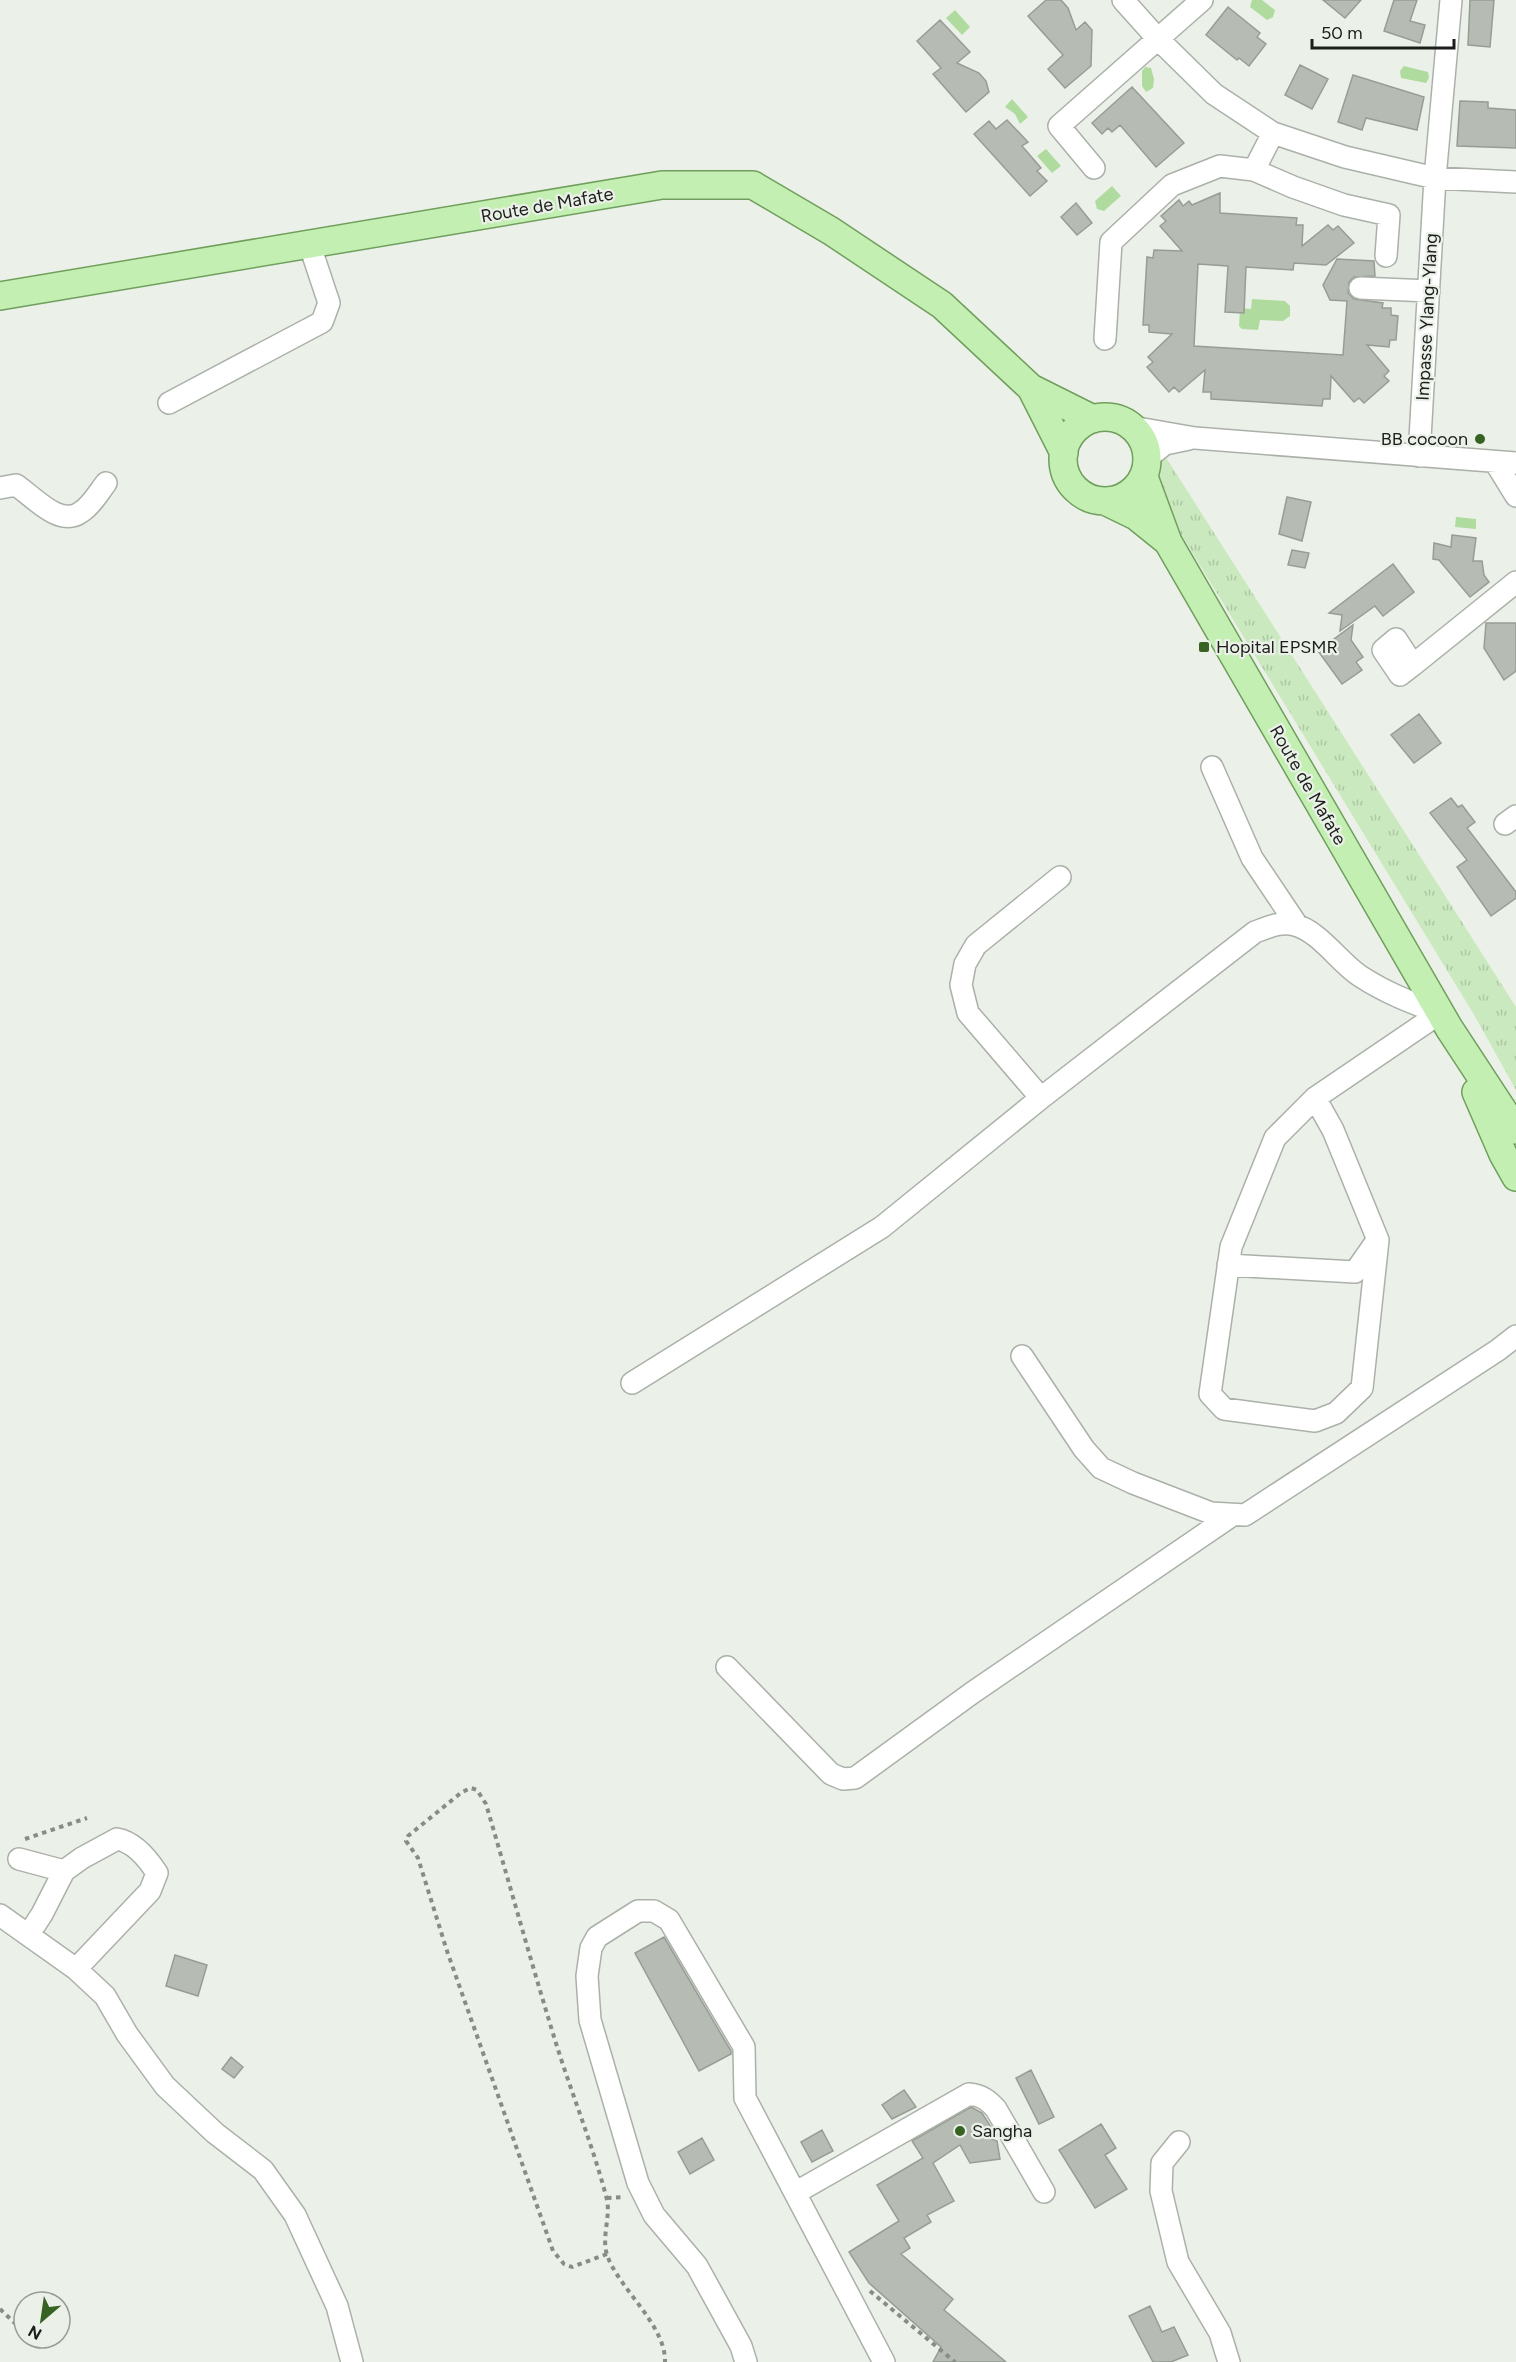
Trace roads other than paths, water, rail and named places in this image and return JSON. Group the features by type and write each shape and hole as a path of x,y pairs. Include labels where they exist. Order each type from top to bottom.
{"main road":[{"name":"Route de Mafate","path":"0,296 310,246 662,185 753,185 831,231 942,306 1031,388 1093,419"},
{"name":"Route de Mafate","path":"1031,388 1064,453"},
{"path":"1114,418 1132,427 1143,440 1145,467 1137,487 1128,495 1117,500 1105,501 1082,494 1073,487 1063,465 1067,441 1073,431 1093,419 1114,418"},
{"name":"Route de Mafate","path":"1145,467 1167,542 1444,1021 1516,1130"},
{"name":"Route de Mafate","path":"1105,501 1136,516 1167,542"},
{"name":"Route de Mafate","path":"1444,1021 1503,1154 1516,1177"}],"street":[{"path":"1123,0 1157,38 1214,94 1273,133 1345,157 1435,178 1516,182"},
{"path":"1094,168 1059,126 1202,0"},
{"name":"Impasse Ylang-Ylang","path":"1419,456 1435,178 1451,0"},
{"path":"1254,170 1273,133"},
{"path":"1105,339 1110,242 1172,185 1220,166 1254,170 1344,205 1389,214 1386,255"},
{"path":"169,403 322,322 329,303 310,246"},
{"path":"1360,288 1429,291"},
{"path":"1132,427 1195,438 1506,463 1516,496"},
{"path":"1145,467 1165,444 1195,438"},
{"path":"0,488 16,485 57,515 69,518 82,512 106,483"},
{"path":"1413,665 1516,582"},
{"path":"1212,767 1252,858 1297,925"},
{"path":"1041,1098 968,1013 961,985 965,964 976,945 1060,878"},
{"path":"632,1383 882,1227 1041,1098 1255,932 1280,923 1297,925 1312,934 1358,975 1394,997 1444,1021"},
{"path":"1315,1098 1332,1130 1377,1240 1362,1388 1336,1413 1315,1421 1224,1409 1210,1394 1231,1247 1275,1138 1315,1098 1444,1021"},
{"path":"1228,1265 1355,1272 1377,1240"},
{"path":"1022,1356 1084,1449 1101,1468 1133,1484 1211,1513 1231,1516 1245,1515 1516,1336"},
{"path":"726,1666 831,1774 843,1779 855,1778 972,1693 1231,1516"},
{"path":"29,1934 64,1871 90,1853 117,1839 123,1840 148,1858 157,1873 150,1891 76,1969"},
{"path":"19,1859 64,1871"},
{"path":"746,2362 741,2346 697,2266 654,2215 638,2183 590,2020 587,1976 591,1948 597,1937 607,1929 638,1911 654,1911 669,1920 744,2047 745,2098 884,2362"},
{"path":"0,1916 29,1934 76,1969 105,1996 127,2034 165,2086 215,2133 263,2170 295,2215 337,2306 352,2362"},
{"path":"795,2193 969,2094 988,2100 996,2109 1044,2192"},
{"path":"1179,2142 1162,2163 1161,2191 1178,2262 1220,2333 1229,2362"}],"place":[{"name":"BB cocoon","path":"1480,439"},
{"name":"Hopital EPSMR","path":"1204,647"},
{"name":"Sangha","path":"960,2131"}]}
